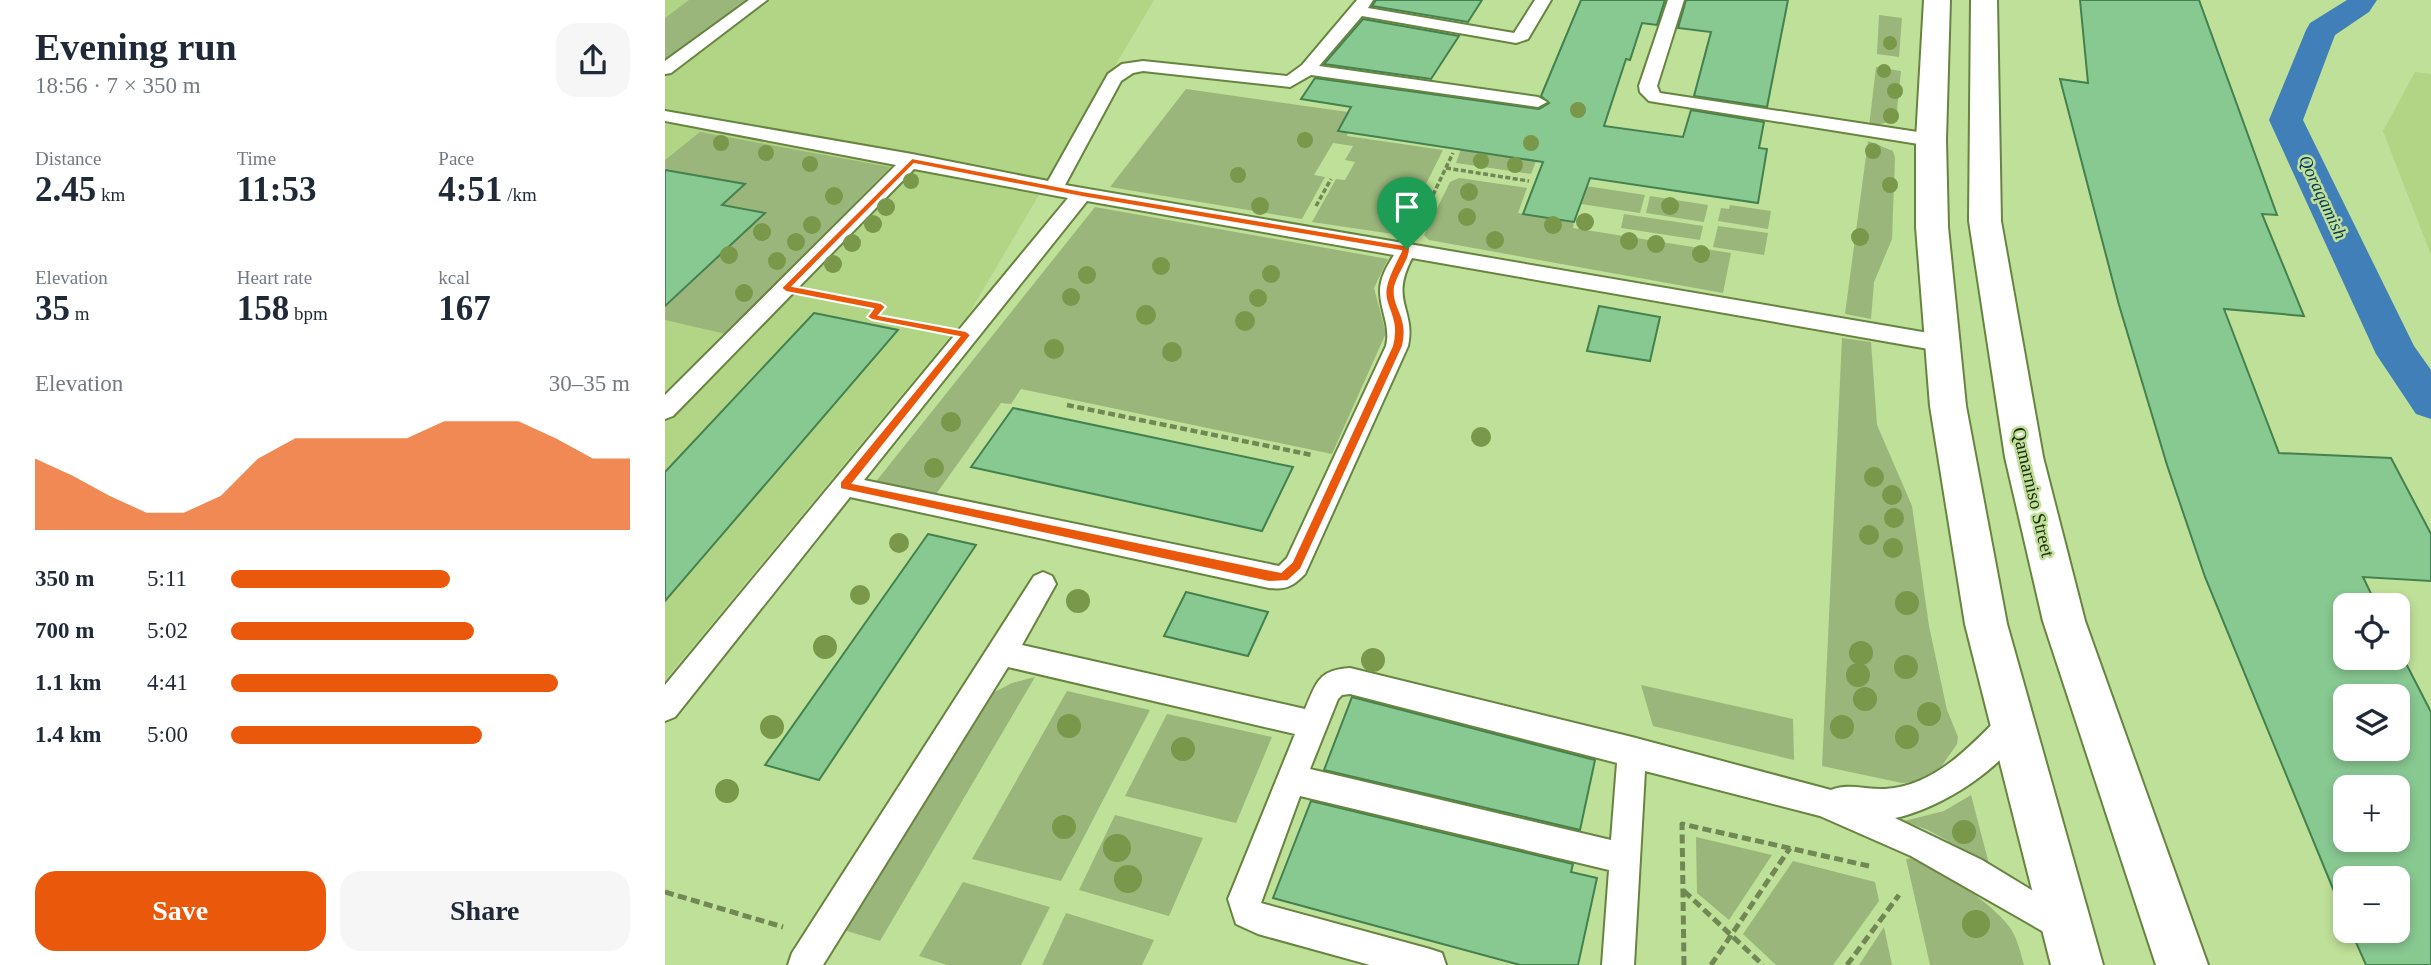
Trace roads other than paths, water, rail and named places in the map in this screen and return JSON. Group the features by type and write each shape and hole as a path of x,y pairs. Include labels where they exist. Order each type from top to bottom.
{"main road":[{"path":"1937,0 1931,140 1932,227 1940,344 1948,406 1986,624 2077,965"},
{"name":"Qamarniso Street","path":"1983,0 1985,221 2024,457 2064,621 2182,965"}],"lane":[{"path":"665,69 759,0"},
{"path":"1055,188 1114,78 1128,68 1143,66 1281,83 1299,78 1308,70 1362,5 1516,38 1523,35 1543,0"},
{"path":"1676,0 1648,86 1649,92 1655,97 1931,140"},
{"path":"1308,70 1538,102"},
{"path":"665,116 912,160 1082,194 1940,344"},
{"path":"665,410 912,160"},
{"path":"665,707 1082,194"},
{"path":"844,485 1284,578 1296,566 1397,346 1401,331 1391,298 1391,286 1407,249"},
{"path":"804,965 1043,584"},
{"path":"1002,653 1313,724"},
{"path":"1430,965 1247,913 1244,900 1313,724 1328,690 1335,682 1350,681 1632,751 1821,802 1922,845 2066,929"},
{"path":"1821,802 1887,804 1911,799 1946,785 1980,758 2012,724"},
{"path":"1618,965 1632,751"},
{"path":"1292,779 1626,859"}],"waterway":[{"name":"Qoraqamish","path":"2362,0 2358,6 2321,30 2286,120 2397,354 2431,402"}]}
